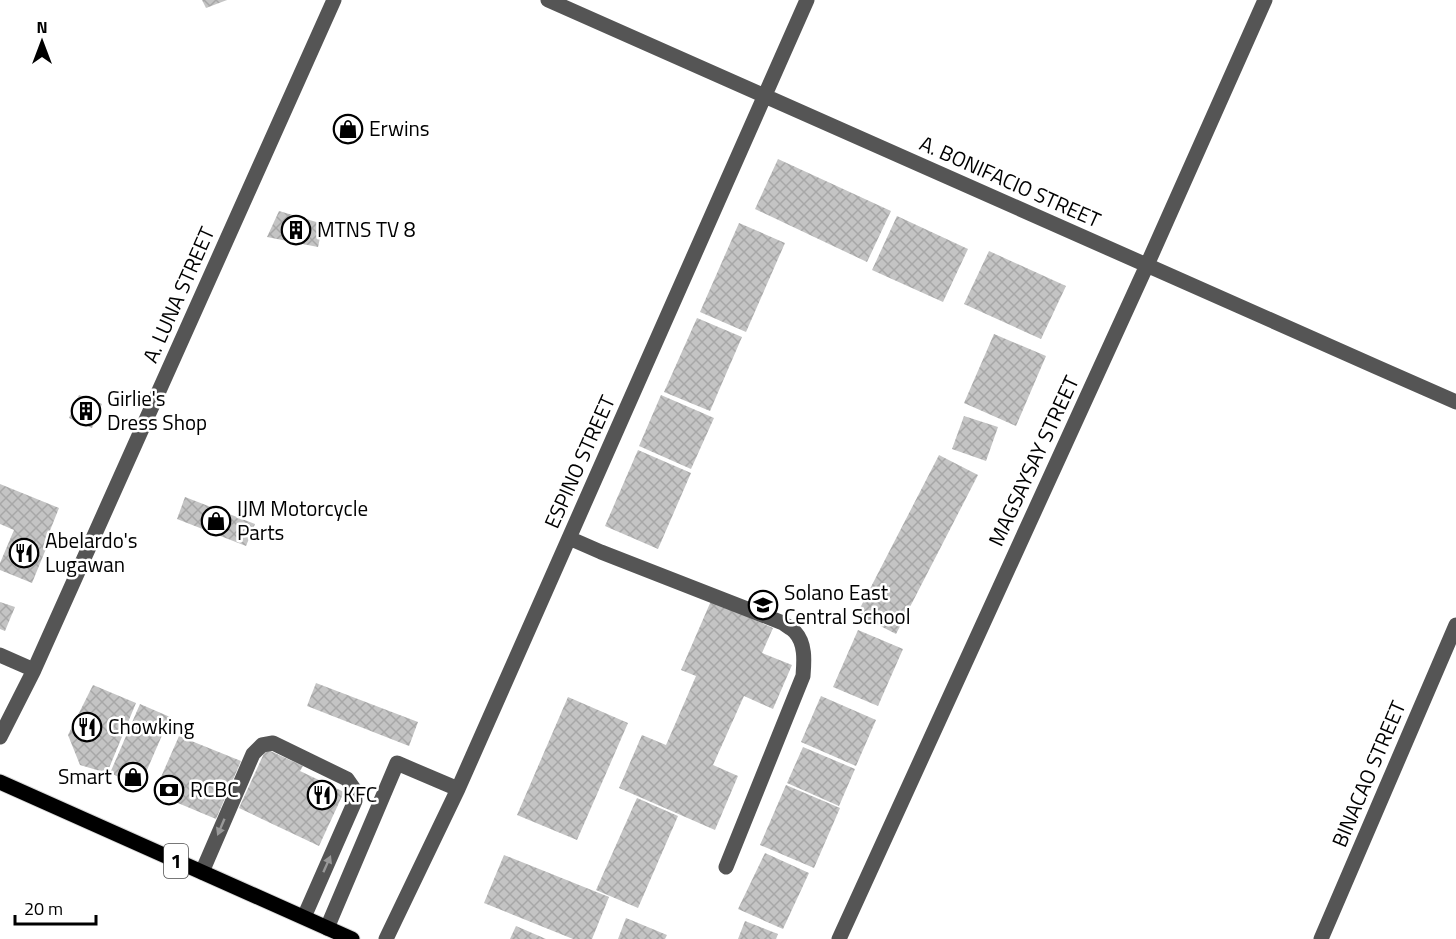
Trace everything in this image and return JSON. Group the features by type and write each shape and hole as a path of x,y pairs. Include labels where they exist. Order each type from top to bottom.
{"main road":[{"name":"1","path":"0,782 352,939"}],"street":[{"name":"A. LUNA STREET","path":"0,737 34,670 334,0"},
{"name":"A. BONIFACIO STREET","path":"548,0 763,98 1456,402"},
{"name":"ESPINO STREET","path":"386,939 458,789 807,0"},
{"name":"MAGSAYSAY STREET","path":"839,939 1147,265 1265,0"},
{"path":"569,538 783,623 795,632 802,646 803,676 726,867"},
{"name":"BINACAO STREET","path":"1321,939 1456,626"},
{"path":"0,655 34,670"},
{"path":"202,872 252,754 262,745 273,743 347,779 354,789 355,801 303,917"},
{"path":"327,928 397,763 458,789"}],"building":[{"path":"202,0 227,0 206,8"},
{"path":"778,159 891,211 867,262 755,209"},
{"name":"MTNS TV 8","path":"279,211 323,224 318,247 267,237"},
{"path":"897,216 968,249 943,302 872,270"},
{"path":"739,223 785,243 746,332 700,312"},
{"path":"989,251 1066,286 1041,339 964,304"},
{"path":"697,318 742,337 710,411 664,392"},
{"path":"994,334 1046,356 1016,426 964,403"},
{"name":"Girlie's Dress Shop","path":"79,395 102,404 92,428 69,418"},
{"path":"661,395 714,418 691,469 639,446"},
{"path":"964,416 998,427 986,461 952,449"},
{"path":"638,450 691,473 658,549 605,526"},
{"path":"939,455 978,475 896,634 857,614"},
{"path":"0,484 59,508 45,543 48,544 32,583 0,570 0,563 14,530 0,524"},
{"name":"IJM Motorcycle Parts","path":"185,497 255,524 246,546 177,519"},
{"path":"711,601 773,628 762,653 792,665 773,709 744,696 713,765 738,776 715,830 619,788 642,735 666,745 696,676 681,670"},
{"path":"0,602 15,607 5,631 0,629"},
{"path":"858,630 903,649 878,706 833,687"},
{"path":"316,683 418,722 409,746 307,706"},
{"path":"93,685 136,703 107,773 80,765 68,735"},
{"path":"821,696 876,720 856,766 801,742"},
{"path":"568,697 628,723 577,840 517,815"},
{"path":"140,704 170,717 140,786 110,773"},
{"path":"179,736 241,761 216,819 154,793"},
{"path":"803,747 855,769 839,806 787,783"},
{"path":"266,749 303,766 300,771 344,792 319,846 239,808"},
{"path":"786,785 840,808 814,868 760,845"},
{"path":"637,798 678,816 638,908 596,890"},
{"path":"765,853 809,873 783,929 738,909"},
{"path":"504,855 609,897 592,939 573,939 484,903"},
{"path":"626,918 667,935 665,939 618,939"},
{"path":"745,921 778,934 776,939 738,939"},
{"path":"516,926 546,939 510,939"}],"place":[{"name":"Erwins","path":"348,129"},
{"name":"MTNS TV 8","path":"296,230"},
{"name":"Girlie's Dress Shop","path":"86,411"},
{"name":"IJM Motorcycle Parts","path":"216,521"},
{"name":"Abelardo's Lugawan","path":"24,553"},
{"name":"Solano East Central School","path":"763,605"},
{"name":"Chowking","path":"87,727"},
{"name":"Smart","path":"133,777"},
{"name":"RCBC","path":"169,790"},
{"name":"KFC","path":"322,795"}]}
